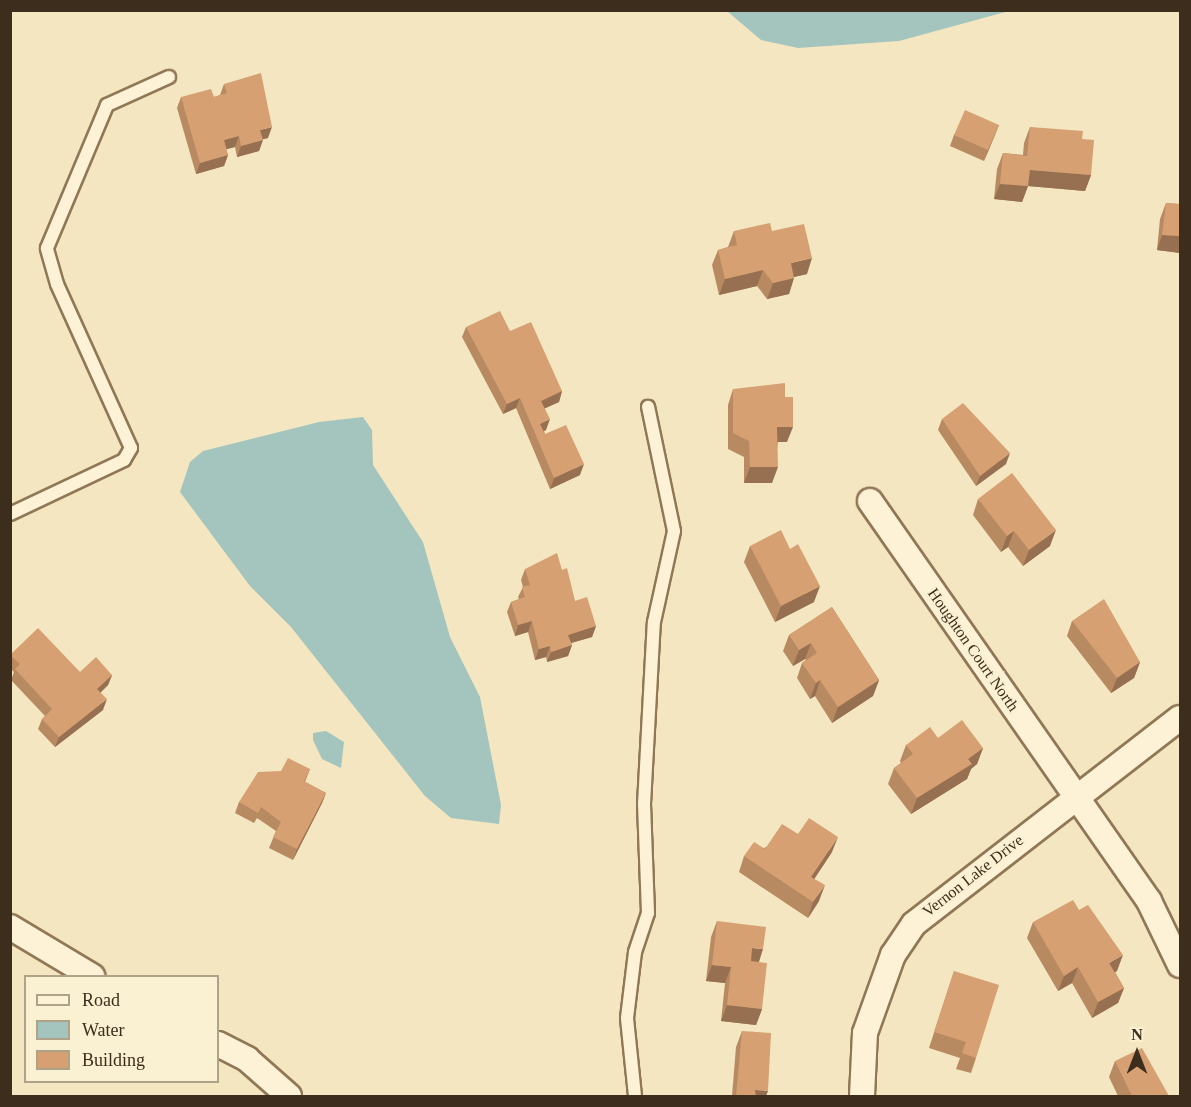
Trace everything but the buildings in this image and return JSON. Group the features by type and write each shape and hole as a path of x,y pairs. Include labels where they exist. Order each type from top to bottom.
{"street":[{"name":"Houghton Court North","path":"870,501 1149,901 1180,965"},
{"name":"Vernon Lake Drive","path":"862,1096 865,1033 893,955 914,924 999,853 1077,800 1180,718"},
{"path":"10,927 90,975"},
{"path":"219,1045 247,1059 289,1096"}],"lane":[{"path":"10,514 124,460 131,448 57,284 47,248 107,105 169,77"},
{"path":"635,1096 627,1018 635,952 648,913 644,804 654,622 674,531 648,407"}],"water":[{"path":"727,11 1009,11 899,41 798,48 761,40"},
{"path":"363,417 372,430 373,465 423,542 450,637 480,697 501,805 499,824 451,818 425,796 291,627 250,586 180,492 190,462 203,451 319,422"},
{"path":"326,731 344,742 341,768 322,759 313,740 313,733"}]}
